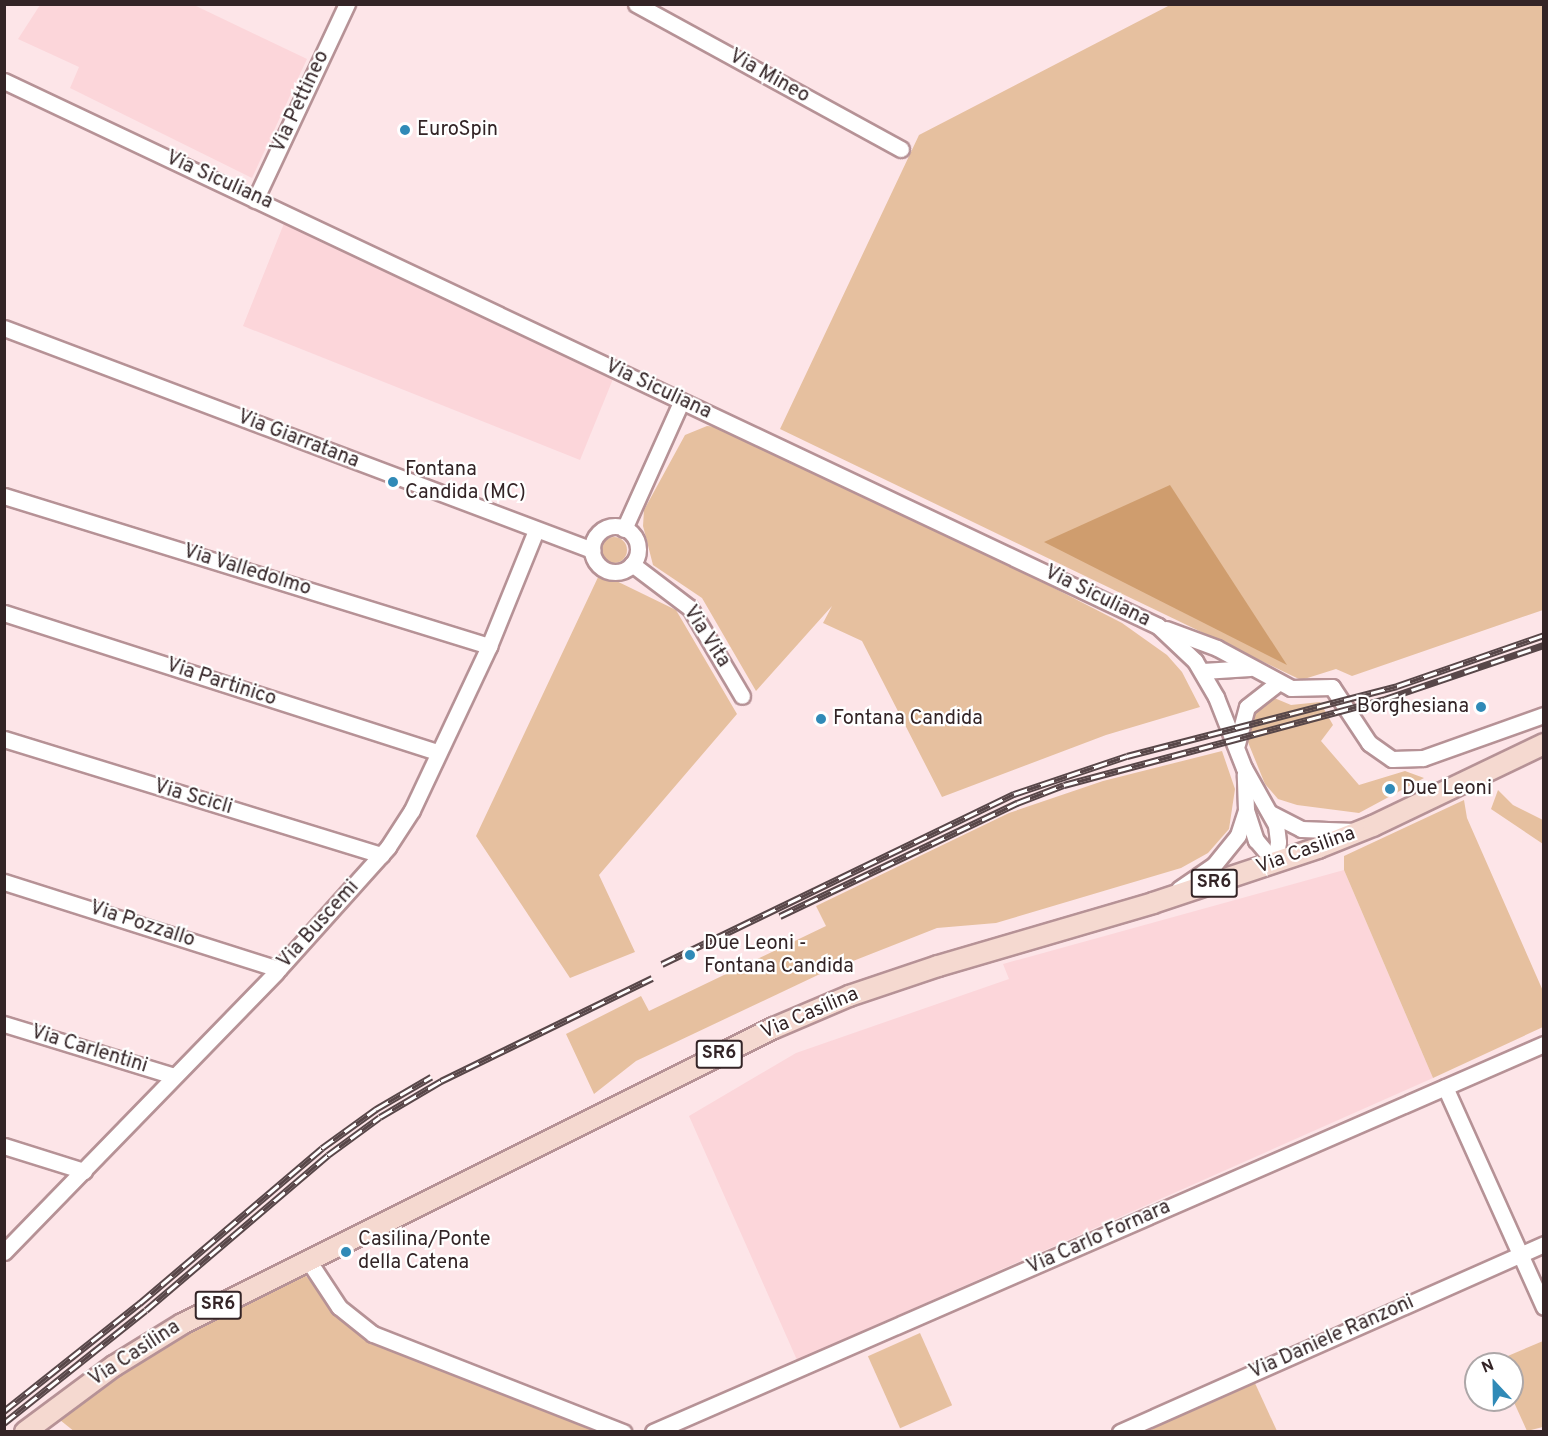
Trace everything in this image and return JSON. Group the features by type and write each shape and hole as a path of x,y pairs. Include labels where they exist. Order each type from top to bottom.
{"main road":[{"name":"Via Casilina","path":"25,1431 156,1339 308,1260 810,1012 952,961 1153,903 1275,863 1361,831 1544,744"}],"street":[{"name":"Via Pettineo","path":"255,200 347,4"},
{"name":"Via Mineo","path":"636,4 901,149"},
{"name":"Via Siculiana","path":"4,81 681,402 744,428 1158,626 1203,672 1244,768"},
{"name":"Via Giarratana","path":"4,328 592,550"},
{"path":"624,529 681,402"},
{"name":"Via Valledolmo","path":"4,496 489,646"},
{"path":"624,529 637,543 632,564 617,572 605,570 595,561 592,550 603,530 624,529"},
{"name":"Via Buscemi","path":"4,1252 279,969 382,855 407,819 489,646 536,530"},
{"name":"Via Vita","path":"632,564 690,608 742,696"},
{"name":"Via Partinico","path":"4,613 438,752"},
{"path":"1158,626 1216,648 1278,683 1297,689 1321,686 1335,688 1373,747 1400,760 1423,758 1544,715"},
{"path":"1203,672 1251,668"},
{"path":"1236,747 1240,722 1247,707 1278,683"},
{"name":"Via Scicli","path":"4,739 382,855"},
{"path":"1244,768 1246,810 1256,840 1275,863"},
{"path":"1244,768 1270,813 1278,834 1275,863"},
{"path":"1153,903 1220,860 1238,835 1246,810"},
{"path":"1270,813 1301,829 1361,831"},
{"name":"Via Pozzallo","path":"4,882 279,969"},
{"name":"Via Carlentini","path":"4,1024 174,1076"},
{"name":"Via Carlo Fornara","path":"653,1431 1544,1044"},
{"path":"1444,1087 1544,1307"},
{"path":"4,1146 84,1171"},
{"name":"Via Daniele Ranzoni","path":"1120,1431 1544,1244"},
{"path":"308,1260 339,1307 367,1331 623,1431"}],"shaded area":[{"path":"40,5 194,5 307,59 252,178 70,88 79,67 18,39"},
{"path":"1170,5 1543,5 1543,610 1352,676 1336,669 1301,680 780,429 919,135"},
{"path":"285,221 613,379 580,460 243,326"},
{"path":"707,426 718,427 968,544 1122,623 1167,655 1182,672 1200,707 1106,735 942,797 862,641 823,623 832,606 756,691 702,598 653,565 643,526 644,510 685,435"},
{"path":"1170,485 1287,665 1044,542"},
{"path":"614,537 623,541 627,550 623,559 614,563 605,559 601,550 605,541"},
{"path":"600,573 676,610 737,714 599,875 635,952 570,978 476,836"},
{"path":"1272,697 1291,705 1320,702 1333,725 1321,741 1359,785 1405,771 1424,778 1359,813 1297,805 1278,799 1265,784 1243,730 1246,715"},
{"path":"1222,751 1235,789 1229,829 1208,853 1181,868 996,923 937,928 820,974 636,1061 594,1094 566,1034 641,996 649,1011 826,926 816,906 1009,813 1103,781"},
{"path":"1498,790 1513,805 1543,820 1543,844 1491,809"},
{"path":"1464,800 1467,818 1543,991 1543,1027 1433,1078 1344,870 1344,856"},
{"path":"1344,870 1433,1078 797,1360 689,1116 796,1053 1009,979 1003,964"},
{"path":"305,1275 334,1308 387,1345 598,1431 75,1432 60,1420 99,1389 161,1348"},
{"path":"920,1333 952,1405 900,1428 868,1356"},
{"path":"1543,1341 1543,1427 1527,1431 1518,1412 1524,1412 1524,1352 1517,1352"},
{"path":"1254,1381 1277,1431 1153,1431 1151,1428"}],"railway":[{"path":"662,964 1014,794 1127,756 1397,686 1544,635"},
{"path":"780,916 1017,803 1064,785 1385,699 1544,645"},
{"path":"4,1423 146,1310 328,1155 380,1117 441,1081 652,978"},
{"path":"4,1411 140,1303 322,1148 376,1109 431,1077"}],"place":[{"name":"EuroSpin","path":"405,130"},
{"name":"Fontana Candida (MC)","path":"393,482"},
{"name":"Borghesiana","path":"1481,707"},
{"name":"Fontana Candida","path":"821,719"},
{"name":"Due Leoni","path":"1390,789"},
{"name":"Due Leoni - Fontana Candida","path":"690,955"},
{"name":"Casilina/Ponte della Catena","path":"346,1252"}]}
